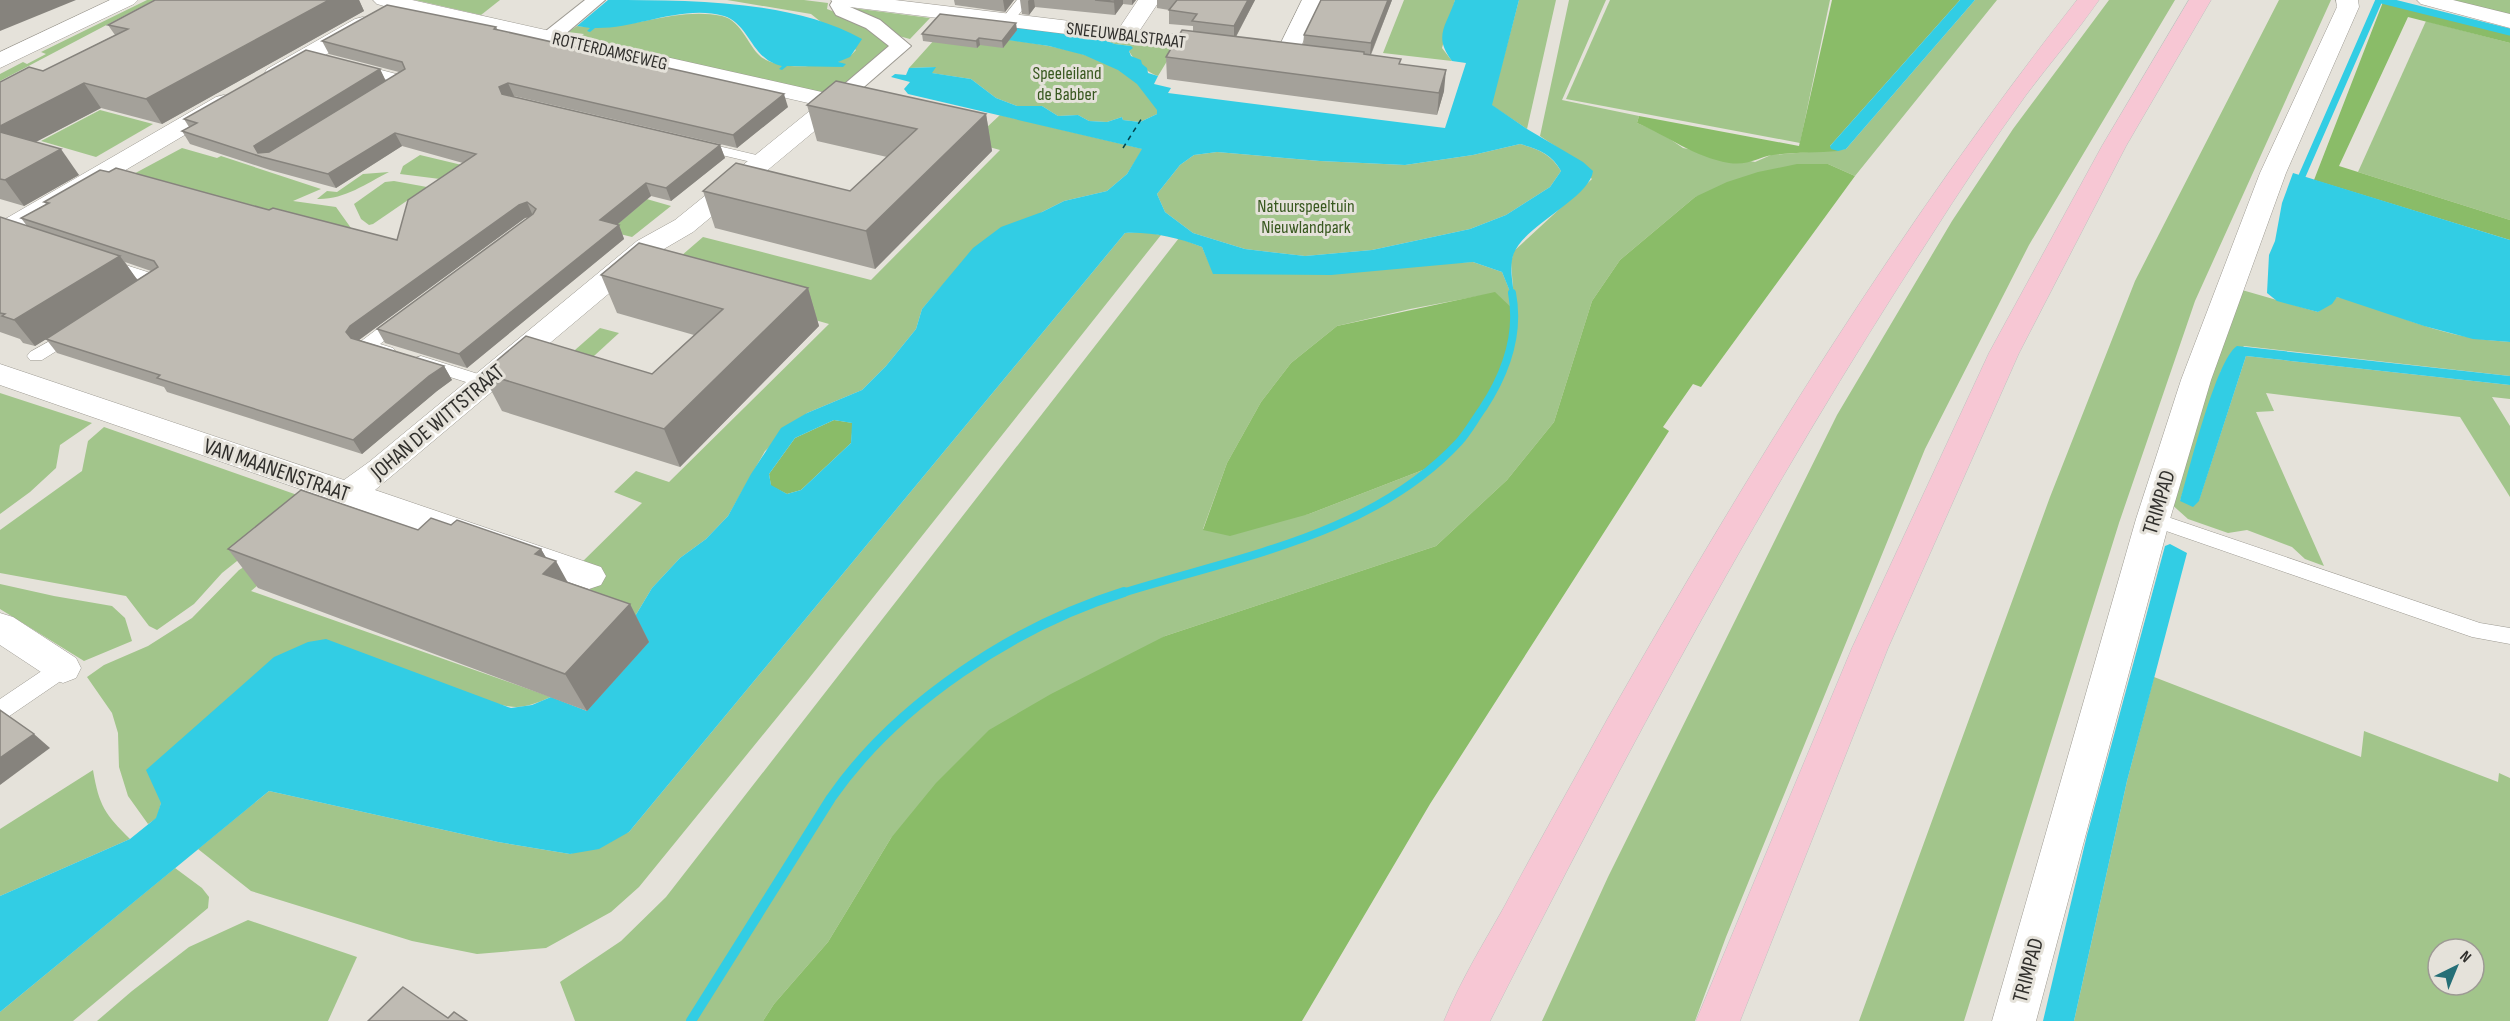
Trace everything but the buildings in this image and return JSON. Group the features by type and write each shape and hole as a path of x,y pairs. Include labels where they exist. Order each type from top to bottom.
{"highway":[{"path":"1466,1021 1565,831 1655,667 1772,467 1893,272 2007,105 2088,0"},
{"path":"1718,1021 1870,648 2004,353 2114,146 2200,0"}],"street":[{"path":"0,62 127,0"},
{"path":"549,38 596,0"},
{"name":"SNEEUWBALSTRAAT","path":"842,0 1237,48"},
{"name":"JOHAN DE WITTSTRAAT","path":"348,493 380,470 647,247 684,226 901,46 873,24 843,11 840,5 842,0"},
{"path":"1126,35 1149,0"},
{"path":"1287,55 1313,0"},
{"name":"TRIMPAD","path":"2014,1021 2153,519 2196,380 2273,173 2348,8 2347,0"},
{"path":"2428,0 2510,21"},
{"path":"10,234 177,128 253,86 327,59 391,2"},
{"name":"ROTTERDAMSEWEG","path":"391,2 835,102"},
{"path":"835,102 864,100 876,103"},
{"name":"VAN MAANENSTRAAT","path":"0,374 589,576"},
{"path":"0,627 63,668"}],"lane":[{"path":"1007,20 1024,0"},
{"path":"327,59 403,80 383,92"},
{"path":"677,140 764,161"},
{"path":"92,259 157,280 137,293"},
{"path":"412,312 366,346 485,382"},
{"path":"36,356 87,324"},
{"path":"2153,519 2479,631 2510,636"},
{"path":"0,711 63,668"}],"green space":[{"path":"147,0 154,0 0,81 0,74 23,62 27,64 46,54 41,52"},
{"path":"415,0 500,0 481,15"},
{"path":"727,0 804,0 828,3 827,9 856,20 890,46 842,89 820,92 578,39 584,34 568,32 577,26 614,26 686,14 704,14 730,19 760,56 776,64 843,67 837,62 850,56 856,50 811,14"},
{"path":"1404,0 1455,0 1442,48 1452,61 1383,53"},
{"path":"1519,0 1556,0 1527,129 1491,105"},
{"path":"1569,0 1606,0 1562,100 1639,116 1637,123 1661,133 1683,148 1755,162 1771,155 1846,149 1975,0 1997,0 1855,176 1828,164 1695,197 1620,260 1592,301 1554,422 1507,480 1436,546 1165,636 891,838 828,942 774,1004 763,1021 575,1021 560,982 621,941 666,897 1179,238 1202,247 1214,274 1473,262 1502,272 1514,301 1511,262 1514,251 1592,179 1558,148 1540,136","holes":["1495,293 1451,454 1428,468 1309,514 1203,529 1227,463 1261,402 1291,363 1337,326"]},
{"path":"1610,0 1830,0 1800,143 1566,99"},
{"path":"1832,0 1960,0 1830,146 1838,151 1781,154 1742,163 1729,163 1704,156 1637,123 1639,116 1799,146"},
{"path":"2109,0 2175,0 2029,245 1925,449 1726,937 1695,1021 1542,1021 1608,877 1837,415 1952,221 2013,129"},
{"path":"2279,0 2331,0 2195,301 2119,523 1964,1021 1859,1021 2050,497 2135,281"},
{"path":"2437,0 2510,0 2510,18"},
{"path":"2383,2 2510,34 2510,43 2408,17 2339,166 2510,220 2510,240 2314,180"},
{"path":"852,8 930,18 910,39 895,35 882,22"},
{"path":"2426,21 2510,43 2510,220 2358,172"},
{"name":"Speeleiland de Babber","path":"972,35 1060,48 1103,62 1138,84 1158,110 1157,114 1140,122 1123,120 1122,117 1107,122 1089,121 1078,115 1058,116 1042,106 1017,106 996,98 971,79 931,73 935,67 909,68 936,38"},
{"path":"1098,38 1175,48 1158,76 1134,59 1129,51 1131,46 1115,44"},
{"path":"100,110 153,124 96,157 41,141"},
{"path":"1000,115 1143,149 1127,174 1107,191 1064,201 1042,212 940,288 922,309 916,329 886,366 862,390 807,413 765,451 728,516 706,539 680,558 652,588 625,633 576,607 600,577 577,567 642,503 614,492 636,471 669,482 829,324 659,275 703,237 871,280 1000,150 971,142"},
{"name":"Natuurspeeltuin Nieuwlandpark","path":"1520,144 1544,153 1557,165 1561,171 1550,187 1506,215 1470,229 1372,250 1305,256 1245,249 1193,233 1165,212 1157,194 1180,165 1194,155 1217,152 1320,161 1405,165 1473,155"},
{"path":"182,148 217,158 221,156 321,189 293,201 336,207 356,235 128,177"},
{"path":"420,155 575,192 591,183 671,206 632,237 444,190 440,179 400,174 403,166"},
{"path":"1797,164 1828,164 1855,176 1701,387 1693,384 1663,427 1669,431 1430,804 1302,1021 763,1021 774,1004 828,942 891,838 936,783 989,730 1051,694 1165,636 1436,546 1507,480 1554,422 1592,301 1620,260 1695,197 1727,182 1758,172"},
{"path":"389,172 345,194 317,199 327,191 337,192 363,174"},
{"path":"394,181 427,187 369,225 361,219 354,204 385,182"},
{"path":"1145,232 1161,235 806,682 639,887 611,912 546,948 477,954 412,941 251,891 198,849 269,791 498,842 570,854 629,832 1125,233"},
{"path":"2242,290 2318,312 2337,297 2359,302 2444,332 2510,342 2510,376 2244,346 2221,371 2180,501 2199,500 2246,356 2510,385 2510,399 2492,397 2510,426 2510,497 2460,417 2266,393 2274,411 2256,412 2324,566 2305,559 2292,547 2247,530 2228,533 2188,519 2169,502"},
{"path":"1495,292 1517,313 1509,352 1493,393 1451,454 1428,468 1309,514 1230,536 1203,530 1227,463 1261,402 1291,363 1337,326"},
{"path":"600,328 619,333 570,378 550,372"},
{"path":"0,393 92,423 60,445 56,468 30,492 0,514"},
{"path":"834,420 853,423 851,443 801,490 787,494 771,486 769,474 795,438"},
{"path":"104,427 337,509 242,557 222,573 194,604 157,630 149,626 126,596 0,573 0,530 82,471 88,441"},
{"path":"332,522 251,591 551,697 519,707 487,701 161,803 157,818 148,824 128,796 119,767 118,733 112,713 87,677 104,665 148,646 192,618 239,570 311,526"},
{"path":"0,584 112,606 125,618 132,641 84,661 0,609"},
{"path":"2154,677 2361,757 2364,731 2498,782 2499,773 2510,778 2510,1021 2074,1021 2127,781"},
{"path":"93,770 104,809 130,839 0,896 0,829"},
{"path":"175,868 202,888 209,897 208,908 73,1021 0,1021 0,1012"},
{"path":"248,920 357,957 328,1021 97,1021 189,947"}],"water":[{"path":"608,0 706,2 772,10 804,16 862,39 850,57 838,62 846,64 843,67 787,66 782,70 779,69 782,66 764,57 757,50 740,26 724,16 692,13 627,25 595,28 590,32 587,31 590,28 577,26"},
{"path":"1455,0 1519,0 1492,105 1583,162 1593,171 1581,191 1531,232 1514,253 1511,271 1515,304 1502,272 1473,262 1331,275 1213,274 1202,247 1164,236 1125,233 629,832 599,849 570,854 498,842 269,791 0,1012 0,896 130,839 156,818 161,803 146,770 274,657 308,642 326,639 511,708 532,705 551,697 587,711 625,633 652,588 680,558 706,539 728,516 751,474 781,428 807,413 862,390 886,366 916,329 922,309 973,248 1001,227 1064,201 1107,191 1127,174 1142,149 908,94 904,89 910,82 891,77 895,74 906,75 909,68 936,67 932,73 971,79 996,98 1017,106 1042,106 1058,116 1078,115 1089,121 1107,122 1122,117 1123,120 1140,122 1157,114 1157,110 1137,84 1118,70 1084,55 1049,46 972,35 953,19 1098,38 1115,44 1131,46 1133,48 1129,51 1131,56 1141,60 1148,73 1158,76 1154,84 1171,88 1168,93 1445,128 1466,63 1452,61 1443,45 1443,31","holes":["1520,144 1544,153 1557,165 1561,171 1550,187 1506,215 1470,229 1372,250 1305,256 1245,249 1193,233 1165,212 1157,194 1180,165 1194,155 1217,152 1320,161 1405,165 1473,155","834,420 852,423 851,443 801,490 787,494 771,485 769,474 795,438"]},
{"path":"1960,0 1975,0 1846,149 1838,151 1831,149 1830,146"},
{"path":"2293,173 2510,240 2510,342 2473,339 2424,326 2337,297 2332,304 2318,312 2277,301 2267,293 2269,255 2275,241 2282,203"},
{"path":"2237,346 2510,376 2510,385 2246,356 2199,501 2193,507 2180,501 2212,393 2229,355"},
{"path":"2170,544 2187,553 2127,781 2074,1021 2043,1021 2087,835 2165,546"}],"waterway":[{"path":"2302,176 2379,0"},
{"path":"2382,0 2510,32"},
{"path":"1119,594 1255,554 1344,522 1386,500 1424,474 1459,442 1483,408 1498,381 1512,339 1514,324 1512,293"},
{"path":"691,1021 831,798 858,763 889,731 961,672 1001,647 1042,625 1124,592"}],"ferry route":[{"path":"1123,148 1142,118"}]}
